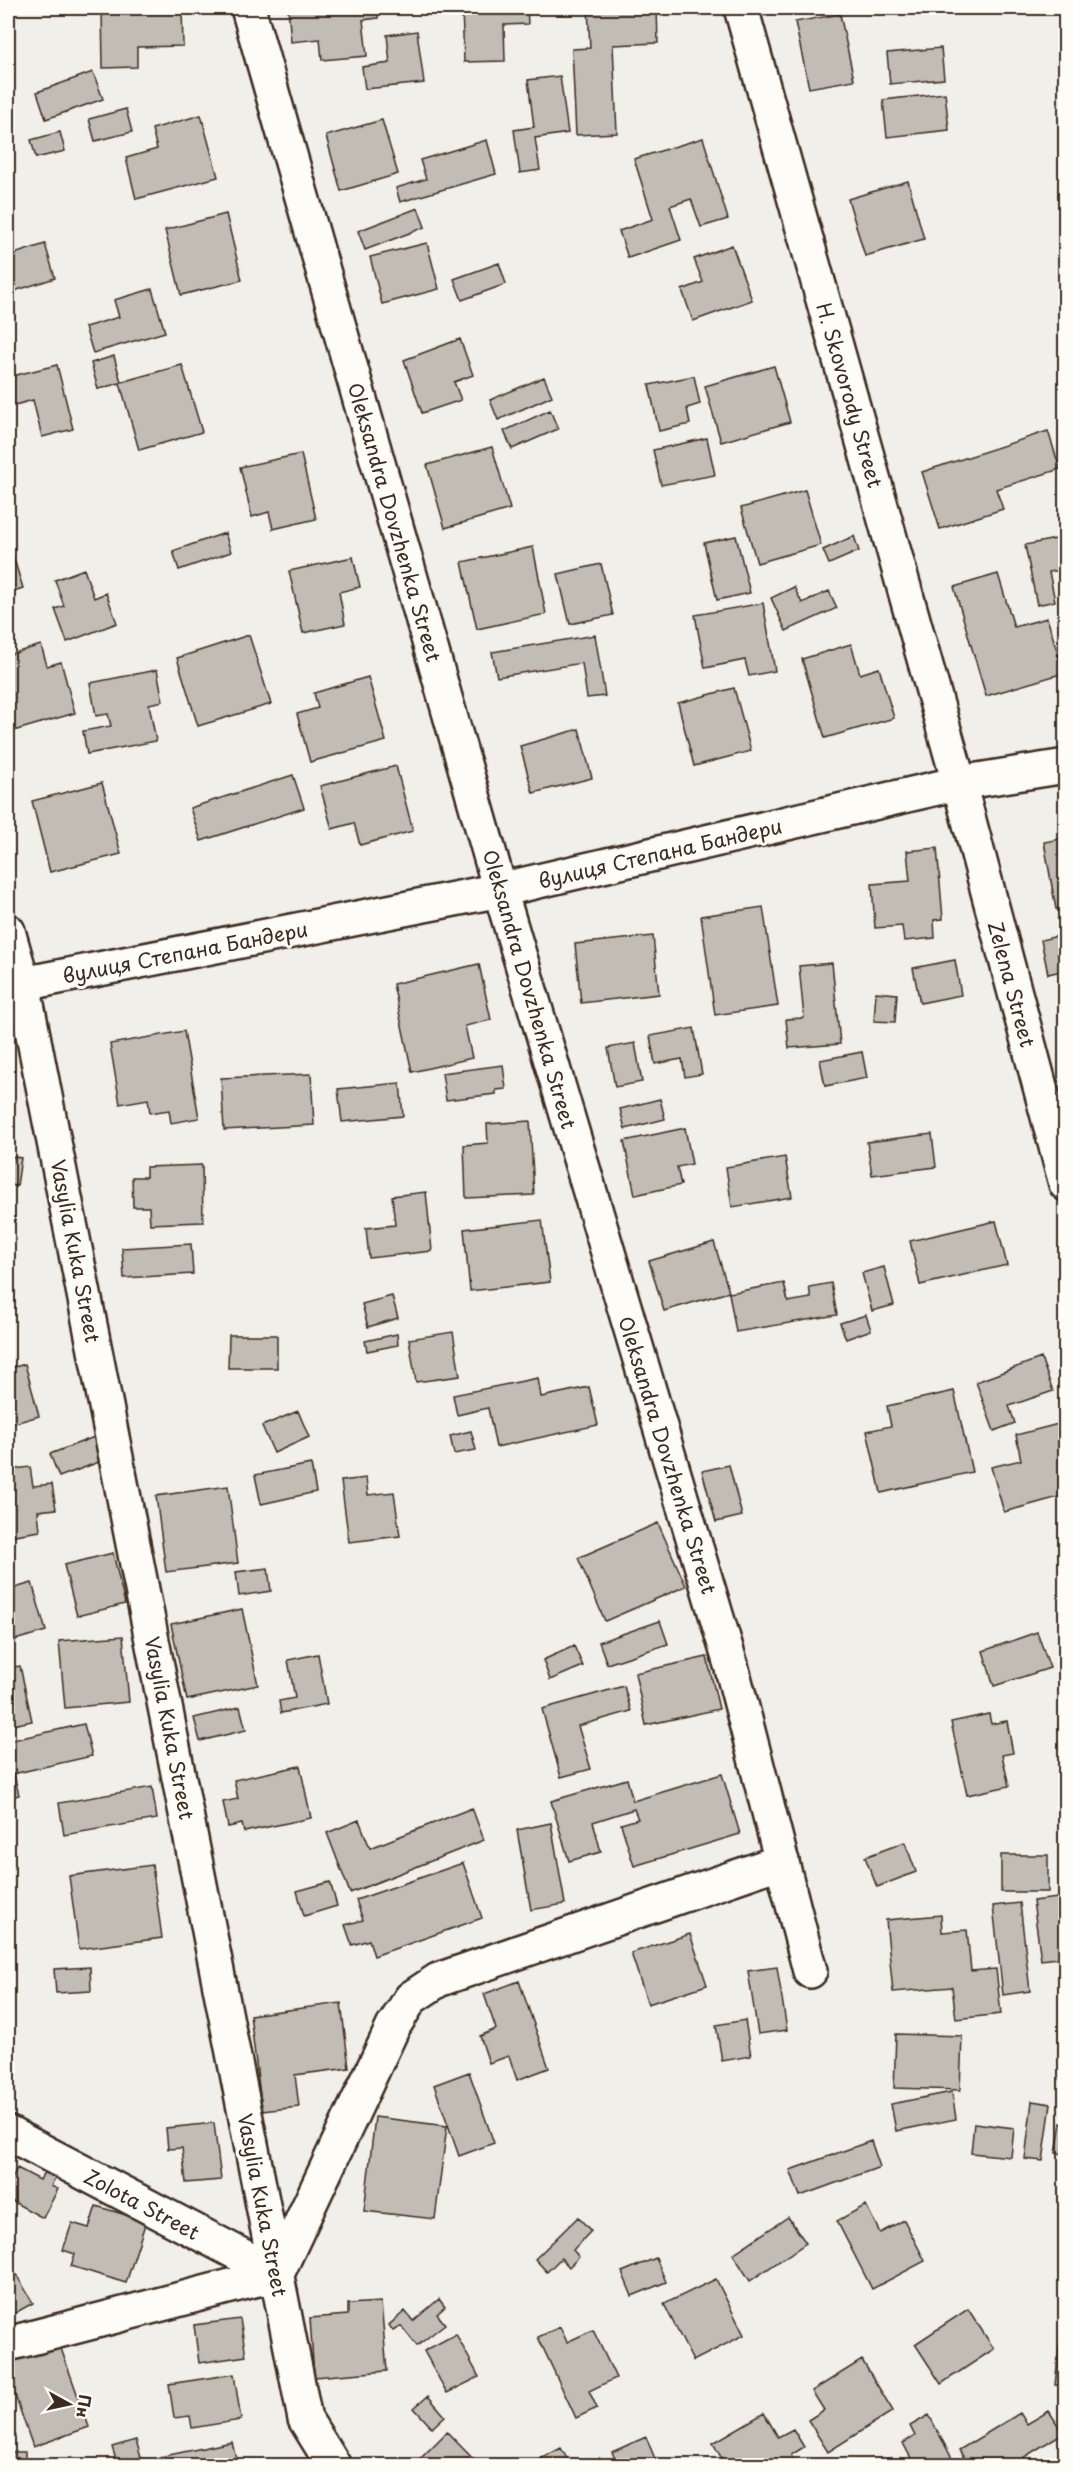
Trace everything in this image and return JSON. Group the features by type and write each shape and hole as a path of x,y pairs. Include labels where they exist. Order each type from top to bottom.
{"street":[{"name":"Oleksandra Dovzhenka Street","path":"248,8 500,890 728,1654 810,1971"},
{"name":"H. Skovorody Street","path":"741,8 959,783"},
{"name":"вулиця Степана Бандери","path":"15,985 500,890 959,783 1065,766"},
{"name":"Zelena Street","path":"959,783 1065,1184"},
{"name":"Vasylia Kuka Street","path":"8,931 15,985 305,2419 334,2466"},
{"path":"8,2344 277,2274 393,2027 411,1998 438,1980 782,1861"},
{"name":"Zolota Street","path":"8,2133 277,2274"}],"building":[{"path":"102,8 182,8 183,46 137,47 137,67 103,68"},
{"path":"288,8 377,8 378,18 363,20 367,56 322,60 320,39 291,42"},
{"path":"462,8 527,8 528,24 504,25 505,61 464,62"},
{"path":"588,8 657,8 658,43 613,45 617,133 576,135 572,49 590,48"},
{"path":"840,14 854,80 809,88 795,22"},
{"path":"417,31 424,83 365,89 362,67 390,63 387,35"},
{"path":"941,48 944,79 890,84 887,53"},
{"path":"93,72 103,99 46,119 37,92"},
{"path":"560,76 568,133 535,138 540,170 520,173 514,130 534,127 528,80"},
{"path":"945,93 949,130 887,137 883,100"},
{"path":"126,109 132,132 95,141 89,119"},
{"path":"201,115 218,177 136,199 126,158 157,149 152,129"},
{"path":"382,120 398,174 341,191 326,136"},
{"path":"60,132 65,151 36,158 31,140"},
{"path":"703,138 728,219 701,227 691,199 670,206 681,240 628,258 619,231 653,219 634,159"},
{"path":"487,140 496,174 400,202 396,188 426,179 420,160"},
{"path":"908,181 924,239 865,256 848,199"},
{"path":"418,208 425,227 365,250 358,231"},
{"path":"226,214 242,280 181,295 165,230"},
{"path":"427,243 439,289 382,304 370,257"},
{"path":"45,244 55,278 8,293 8,256"},
{"path":"732,245 752,300 693,321 682,290 703,282 694,259"},
{"path":"499,263 506,284 462,300 454,279"},
{"path":"152,289 165,332 93,353 85,327 119,317 114,300"},
{"path":"460,339 473,375 454,382 461,400 422,413 404,360"},
{"path":"114,356 121,382 182,365 202,432 139,450 120,383 98,389 91,363"},
{"path":"57,365 73,429 42,437 33,400 8,407 8,377"},
{"path":"774,366 790,422 721,442 705,386"},
{"path":"694,376 700,404 687,408 690,424 659,431 649,385"},
{"path":"544,377 552,396 498,420 490,400"},
{"path":"550,410 558,429 512,449 504,431"},
{"path":"1048,431 1060,469 996,489 1003,509 940,529 922,472"},
{"path":"707,438 715,475 661,485 653,450"},
{"path":"492,447 510,509 445,528 427,465"},
{"path":"301,454 316,519 273,529 269,512 252,517 240,467"},
{"path":"805,490 821,545 757,563 741,508"},
{"path":"225,533 231,552 179,570 173,551"},
{"path":"736,536 750,593 717,600 704,543"},
{"path":"854,536 859,551 829,564 823,550"},
{"path":"1066,537 1066,569 1049,572 1055,601 1037,605 1025,545"},
{"path":"8,540 23,588 8,593"},
{"path":"533,547 546,614 477,629 462,562"},
{"path":"353,557 360,587 339,592 345,624 303,633 289,571"},
{"path":"601,564 613,615 570,624 558,574"},
{"path":"84,569 94,598 106,593 117,623 67,642 55,609 64,606 55,580"},
{"path":"998,574 1014,627 1047,618 1064,673 986,696 954,587"},
{"path":"794,587 802,603 829,591 837,608 786,631 771,598"},
{"path":"763,603 775,671 749,676 745,660 705,668 695,615"},
{"path":"249,635 271,704 198,726 177,658"},
{"path":"595,635 605,696 587,698 582,663 497,677 492,652"},
{"path":"851,644 860,674 879,668 894,718 825,738 802,659"},
{"path":"41,645 47,666 61,662 75,713 10,732 8,655"},
{"path":"157,670 163,701 149,704 156,741 87,754 83,731 111,726 108,714 96,716 90,683"},
{"path":"368,677 386,741 310,762 297,714 318,708 314,693"},
{"path":"734,688 751,751 694,766 678,703"},
{"path":"579,729 592,778 533,793 520,746"},
{"path":"396,766 413,831 360,845 354,823 332,829 320,786"},
{"path":"293,775 304,808 201,841 190,808"},
{"path":"102,783 121,854 50,872 32,801"},
{"path":"1066,838 1066,907 1056,909 1044,842"},
{"path":"937,848 943,919 934,920 935,938 904,941 902,926 875,928 872,884 910,881 907,851"},
{"path":"763,907 778,1006 715,1015 701,916"},
{"path":"1066,934 1066,970 1048,974 1041,940"},
{"path":"653,936 659,994 581,1003 575,944"},
{"path":"955,960 961,995 920,1003 913,968"},
{"path":"832,963 840,1044 789,1048 786,1019 804,1018 799,966"},
{"path":"479,964 491,1020 465,1026 472,1058 412,1072 393,984"},
{"path":"876,992 897,994 895,1022 874,1021"},
{"path":"694,1028 702,1074 685,1077 682,1059 655,1064 650,1036"},
{"path":"184,1031 199,1118 171,1123 169,1110 150,1113 148,1099 120,1104 110,1044"},
{"path":"635,1043 642,1082 615,1087 608,1048"},
{"path":"862,1052 867,1078 825,1086 820,1060"},
{"path":"503,1065 506,1089 496,1090 496,1094 446,1100 442,1073"},
{"path":"311,1074 314,1125 224,1130 221,1078"},
{"path":"400,1083 403,1116 342,1122 338,1089"},
{"path":"660,1099 665,1119 625,1129 620,1109"},
{"path":"530,1121 534,1195 466,1198 464,1145 488,1143 487,1124"},
{"path":"685,1128 692,1164 677,1167 681,1185 635,1195 624,1141"},
{"path":"932,1134 936,1167 872,1175 867,1142"},
{"path":"8,1156 21,1158 17,1186 8,1185"},
{"path":"785,1157 792,1197 732,1207 726,1167"},
{"path":"202,1165 203,1222 150,1224 149,1207 133,1207 132,1177 146,1177 146,1167"},
{"path":"426,1192 432,1251 369,1258 366,1228 395,1225 392,1196"},
{"path":"542,1220 550,1282 470,1291 464,1229"},
{"path":"996,1221 1007,1265 920,1285 910,1241"},
{"path":"714,1242 729,1292 664,1311 649,1261"},
{"path":"191,1244 193,1274 124,1278 122,1248"},
{"path":"884,1267 894,1305 872,1311 862,1273"},
{"path":"784,1283 788,1302 811,1298 809,1287 831,1283 837,1315 736,1332 729,1293"},
{"path":"392,1296 398,1318 368,1327 362,1304"},
{"path":"866,1315 871,1330 846,1339 840,1323"},
{"path":"453,1332 460,1376 416,1382 409,1339"},
{"path":"397,1334 398,1345 367,1351 365,1341"},
{"path":"229,1335 277,1335 277,1368 228,1368"},
{"path":"1041,1358 1053,1391 1009,1406 1015,1423 994,1431 976,1382"},
{"path":"25,1364 39,1416 8,1425 8,1369"},
{"path":"538,1378 541,1397 589,1387 598,1425 496,1447 488,1408 457,1415 453,1395"},
{"path":"954,1391 972,1472 881,1493 867,1431 891,1426 887,1406"},
{"path":"298,1411 309,1437 274,1453 262,1426"},
{"path":"1066,1422 1066,1495 1004,1512 991,1467 1021,1460 1016,1435"},
{"path":"471,1431 476,1450 454,1454 450,1436"},
{"path":"97,1436 107,1459 59,1477 50,1454"},
{"path":"311,1464 316,1492 261,1504 255,1475"},
{"path":"729,1465 742,1516 716,1522 702,1471"},
{"path":"30,1467 33,1486 52,1484 56,1509 38,1511 40,1531 8,1536 8,1470"},
{"path":"366,1478 368,1495 394,1492 400,1536 349,1542 341,1481"},
{"path":"228,1486 238,1563 166,1572 156,1496"},
{"path":"658,1523 686,1586 605,1621 578,1558"},
{"path":"113,1553 125,1604 77,1616 64,1565"},
{"path":"268,1568 271,1591 239,1596 236,1572"},
{"path":"32,1583 46,1631 8,1642 8,1590"},
{"path":"242,1609 258,1685 187,1700 171,1624"},
{"path":"660,1621 668,1644 607,1664 599,1642"},
{"path":"1037,1632 1050,1668 994,1686 983,1651"},
{"path":"123,1636 129,1702 65,1708 59,1641"},
{"path":"574,1646 583,1666 550,1680 543,1660"},
{"path":"318,1654 327,1704 281,1713 279,1701 295,1698 288,1660"},
{"path":"707,1657 719,1709 646,1725 635,1673"},
{"path":"20,1666 32,1721 8,1726 8,1668"},
{"path":"624,1686 631,1711 578,1726 591,1769 561,1777 542,1709"},
{"path":"240,1707 246,1730 200,1741 194,1718"},
{"path":"989,1714 991,1724 1007,1721 1013,1753 1002,1755 1009,1786 967,1795 951,1722"},
{"path":"84,1724 92,1756 8,1775 8,1741"},
{"path":"300,1766 311,1818 244,1832 242,1824 228,1827 223,1802 238,1799 234,1780"},
{"path":"722,1774 740,1834 634,1866 621,1824 638,1819 634,1809 593,1822 601,1852 569,1861 551,1801 627,1779 633,1801"},
{"path":"14,1775 19,1795 8,1798 8,1776"},
{"path":"152,1787 157,1819 64,1835 59,1803"},
{"path":"472,1808 484,1840 350,1893 327,1833 359,1820 370,1848"},
{"path":"551,1823 565,1904 531,1910 517,1830"},
{"path":"905,1842 916,1872 877,1887 865,1857"},
{"path":"1001,1855 1048,1855 1048,1892 1001,1892"},
{"path":"463,1863 482,1918 374,1956 369,1940 352,1945 345,1925 363,1920 356,1900"},
{"path":"152,1865 162,1938 79,1949 69,1876"},
{"path":"330,1882 337,1906 304,1916 297,1891"},
{"path":"1066,1897 1066,1914 1063,1914 1066,1957 1041,1960 1033,1901"},
{"path":"1020,1903 1030,1991 1003,1995 993,1906"},
{"path":"941,1915 942,1932 967,1930 971,1971 996,1969 1001,2014 956,2019 952,1987 893,1992 886,1920"},
{"path":"690,1934 707,1985 648,2004 631,1953"},
{"path":"90,1967 91,1991 56,1993 54,1969"},
{"path":"777,1967 787,2030 758,2034 748,1971"},
{"path":"519,1981 549,2068 517,2080 509,2056 489,2063 480,2036 496,2029 484,1994"},
{"path":"341,2003 349,2068 295,2075 299,2107 262,2111 250,2015"},
{"path":"745,2020 751,2056 722,2061 716,2025"},
{"path":"896,2034 962,2036 960,2090 894,2088"},
{"path":"469,2072 494,2143 459,2156 434,2085"},
{"path":"952,2092 956,2119 896,2131 891,2104"},
{"path":"1032,2101 1051,2104 1043,2161 1025,2159"},
{"path":"375,2117 447,2126 435,2219 364,2211"},
{"path":"214,2123 221,2180 186,2183 182,2148 168,2149 166,2128"},
{"path":"974,2123 1014,2128 1011,2157 971,2153"},
{"path":"1061,2123 1066,2124 1066,2154 1056,2153"},
{"path":"871,2141 880,2167 800,2196 790,2170"},
{"path":"17,2168 40,2180 46,2168 57,2174 51,2186 58,2189 43,2218 8,2199 8,2187"},
{"path":"866,2205 880,2233 904,2220 925,2261 872,2289 837,2221"},
{"path":"96,2206 146,2221 126,2283 71,2266 75,2254 63,2250 72,2223 89,2228"},
{"path":"578,2217 591,2231 573,2250 579,2257 569,2267 561,2258 547,2272 535,2259"},
{"path":"788,2217 806,2243 750,2281 733,2254"},
{"path":"656,2258 666,2282 632,2296 622,2272"},
{"path":"16,2274 33,2303 8,2317 8,2279"},
{"path":"716,2279 744,2335 693,2361 664,2304"},
{"path":"439,2299 445,2307 437,2314 445,2324 417,2346 401,2326 393,2331 389,2325 405,2311 413,2321"},
{"path":"381,2302 387,2371 314,2377 310,2318 348,2315 348,2304"},
{"path":"968,2309 994,2349 941,2384 915,2344"},
{"path":"240,2319 246,2356 199,2363 194,2325"},
{"path":"560,2327 567,2342 593,2330 616,2378 589,2391 597,2408 576,2418 538,2337"},
{"path":"1061,2330 1066,2331 1066,2386 1055,2385"},
{"path":"456,2334 479,2377 447,2393 424,2351"},
{"path":"59,2343 89,2427 33,2447 8,2375 8,2362"},
{"path":"862,2360 893,2411 828,2452 808,2420 824,2410 812,2391"},
{"path":"234,2374 241,2420 192,2428 190,2416 174,2418 169,2384"},
{"path":"428,2396 445,2416 432,2428 414,2408"},
{"path":"1049,2411 1063,2433 1010,2466 969,2466 959,2450 1020,2413 1027,2424"},
{"path":"764,2413 778,2437 793,2429 804,2447 791,2455 797,2466 726,2466 713,2443"},
{"path":"929,2415 956,2466 915,2466 903,2443 915,2436 910,2426"},
{"path":"447,2432 480,2466 413,2466"},
{"path":"646,2437 658,2466 618,2466 612,2452"},
{"path":"136,2440 143,2465 118,2466 112,2447"},
{"path":"232,2442 238,2466 161,2466 159,2457"},
{"path":"561,2448 571,2466 527,2466"},
{"path":"8,2452 25,2452 25,2466 8,2466"}]}
